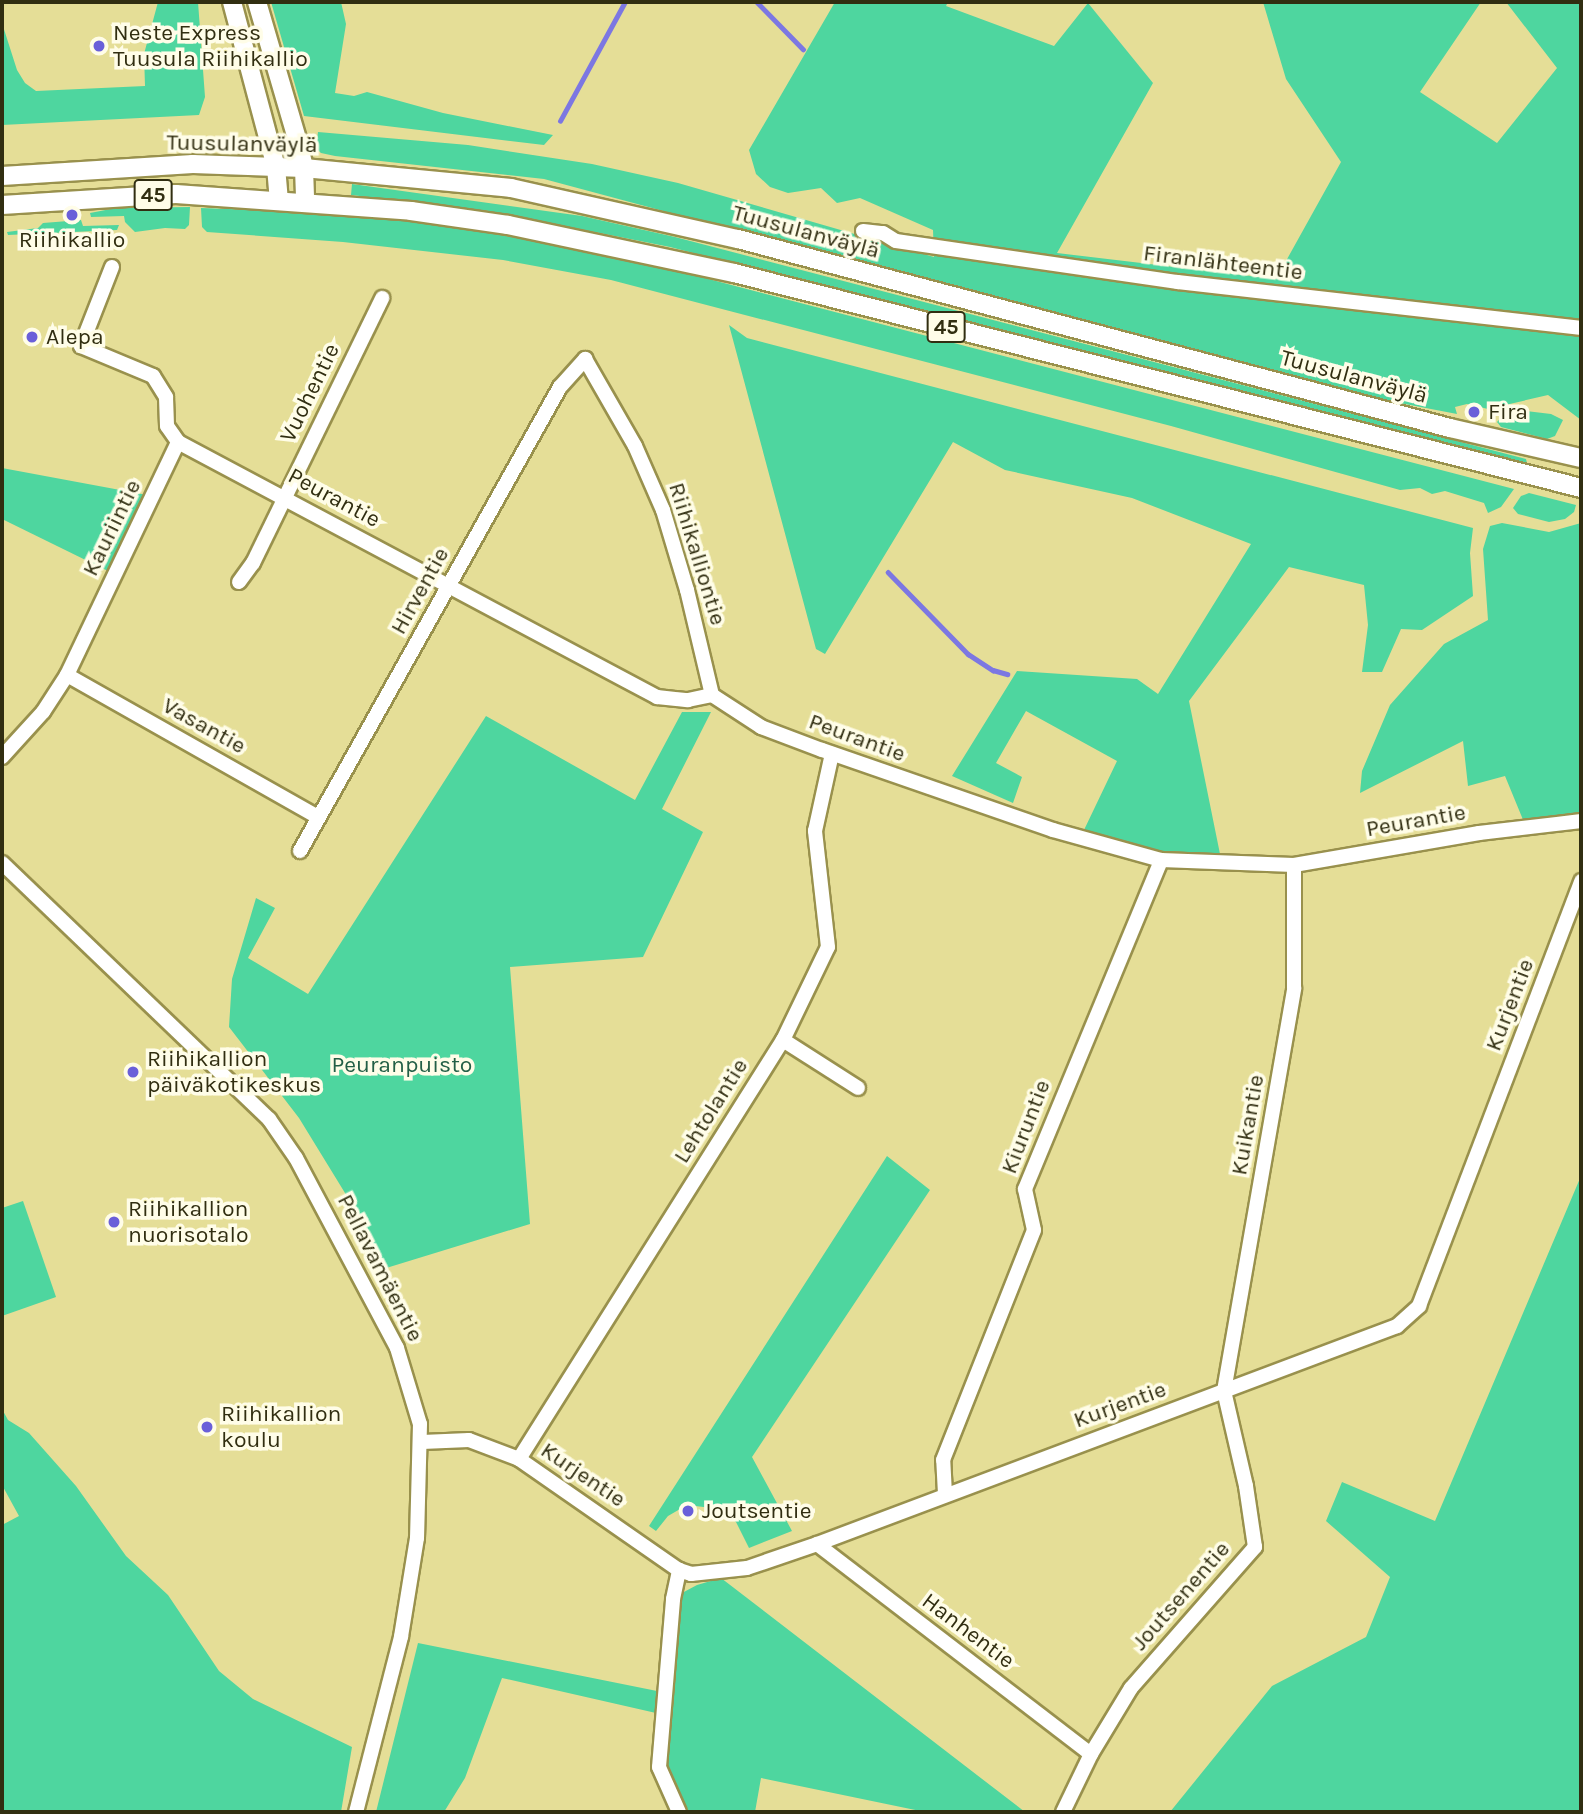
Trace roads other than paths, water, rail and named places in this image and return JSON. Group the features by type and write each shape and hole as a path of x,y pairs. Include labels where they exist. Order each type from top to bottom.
{"main road":[{"path":"232,2 276,167 279,200"},
{"path":"257,2 304,168 305,202"},
{"name":"Tuusulanväylä","path":"2,176 193,164 304,168 511,188 631,213 1450,428 1581,458"},
{"name":"45","path":"2,205 177,194 411,211 508,225 625,247 1581,488"}],"street":[{"name":"Firanlähteentie","path":"863,231 883,233 896,241 1178,282 1581,328"},
{"path":"113,267 81,346 153,376 166,397 167,426 178,442"},
{"name":"Vuohentie","path":"239,582 253,563 382,298"},
{"name":"Hirventie","path":"300,850 560,387 585,359"},
{"name":"Riihikalliontie","path":"585,359 635,446 663,510 687,590 712,695"},
{"name":"Peurantie","path":"178,442 657,697 688,701 712,695 761,727 832,754 1053,830 1161,860 1294,865 1479,833 1581,821"},
{"name":"Kauriintie","path":"2,757 43,712 67,675 178,442"},
{"name":"Vasantie","path":"67,675 318,817"},
{"name":"Lehtolantie","path":"519,1459 783,1040 828,947 816,831 832,754"},
{"name":"Kiuruntie","path":"945,1494 943,1460 1034,1230 1026,1189 1161,860"},
{"name":"Pellavamäentie","path":"2,863 230,1079 283,1137 389,1328 415,1401 422,1442 417,1538 409,1595 356,1812"},
{"name":"Kuikantie","path":"1224,1391 1294,988 1294,865"},
{"name":"Kurjentie","path":"422,1442 469,1440 519,1459 679,1570 691,1574 747,1568 1397,1326 1419,1306 1581,881"},
{"path":"783,1040 858,1088"},
{"name":"Joutsenentie","path":"1063,1812 1091,1754 1131,1688 1255,1547 1246,1486 1224,1391"},
{"name":"Hanhentie","path":"817,1544 1091,1754"},
{"path":"679,1570 671,1618 659,1767 679,1812"}],"waterway":[{"path":"560,121 625,2"},
{"path":"757,2 803,49"},
{"path":"888,572 968,654 993,670 1007,674"}],"place":[{"name":"Neste Express Tuusula Riihikallio","path":"99,46"},
{"name":"Riihikallio","path":"72,215"},
{"name":"Alepa","path":"32,337"},
{"name":"Fira","path":"1474,412"},
{"name":"Riihikallion päiväkotikeskus","path":"133,1072"},
{"name":"Riihikallion nuorisotalo","path":"114,1222"},
{"name":"Riihikallion koulu","path":"207,1427"},
{"name":"Joutsentie","path":"688,1511"}],"park label":[{"name":"Peuranpuisto","path":"402,1065"}]}
